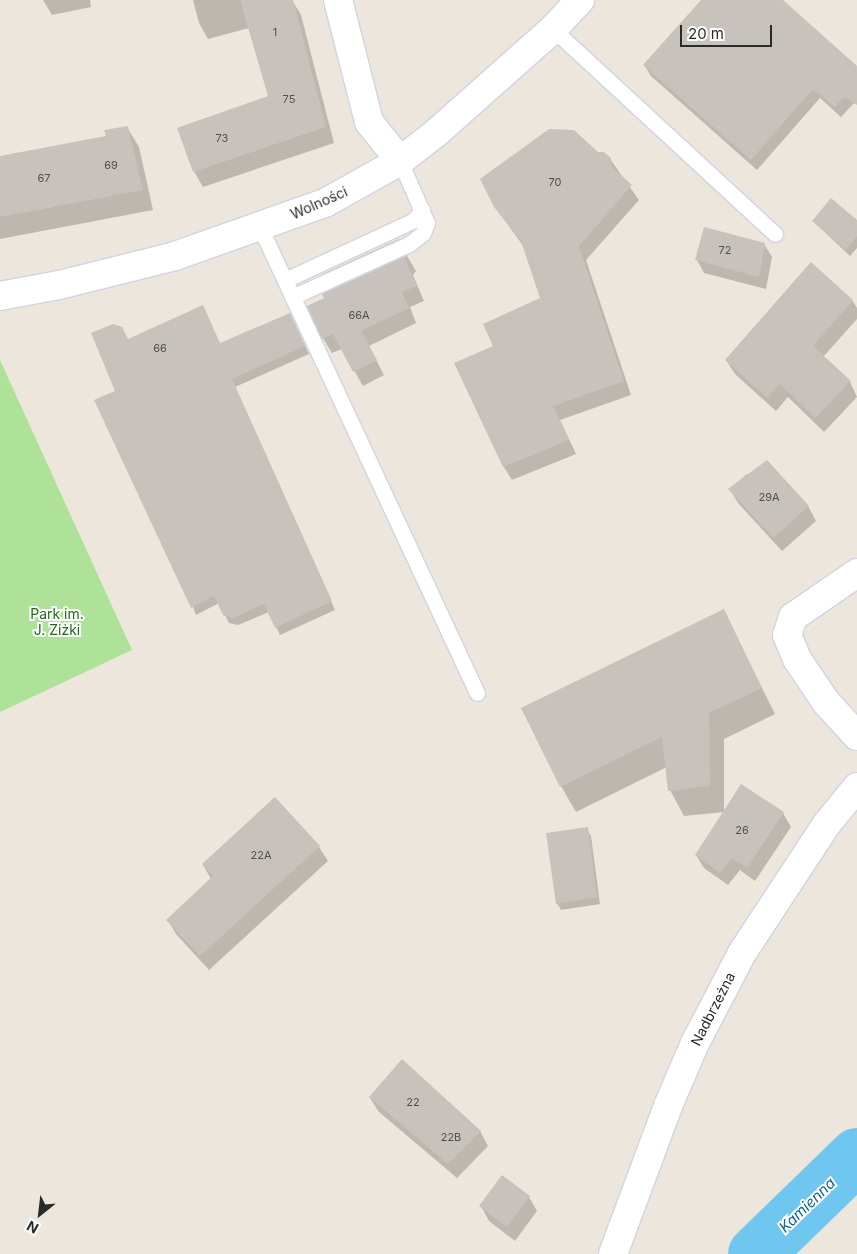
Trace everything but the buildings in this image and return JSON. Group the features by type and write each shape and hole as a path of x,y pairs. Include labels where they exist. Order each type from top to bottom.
{"street":[{"path":"338,0 369,122 400,161"},
{"name":"Wolności","path":"0,296 60,285 176,256 325,202 400,161 436,133 553,29 580,0"},
{"path":"857,573 793,617 788,634 797,659 826,702 857,736"},
{"name":"Nadbrzeżna","path":"613,1254 668,1106 695,1043 747,945 826,825 857,787"}],"lane":[{"path":"553,29 775,234"},
{"path":"292,297 418,239 427,223 400,161"},
{"path":"284,280 414,220 422,210"},
{"path":"260,227 477,693"}],"green space":[{"name":"Park im. J. Ziżki","path":"0,360 132,650 0,712"}],"waterway":[{"name":"Kamienna","path":"756,1254 857,1156"}]}
